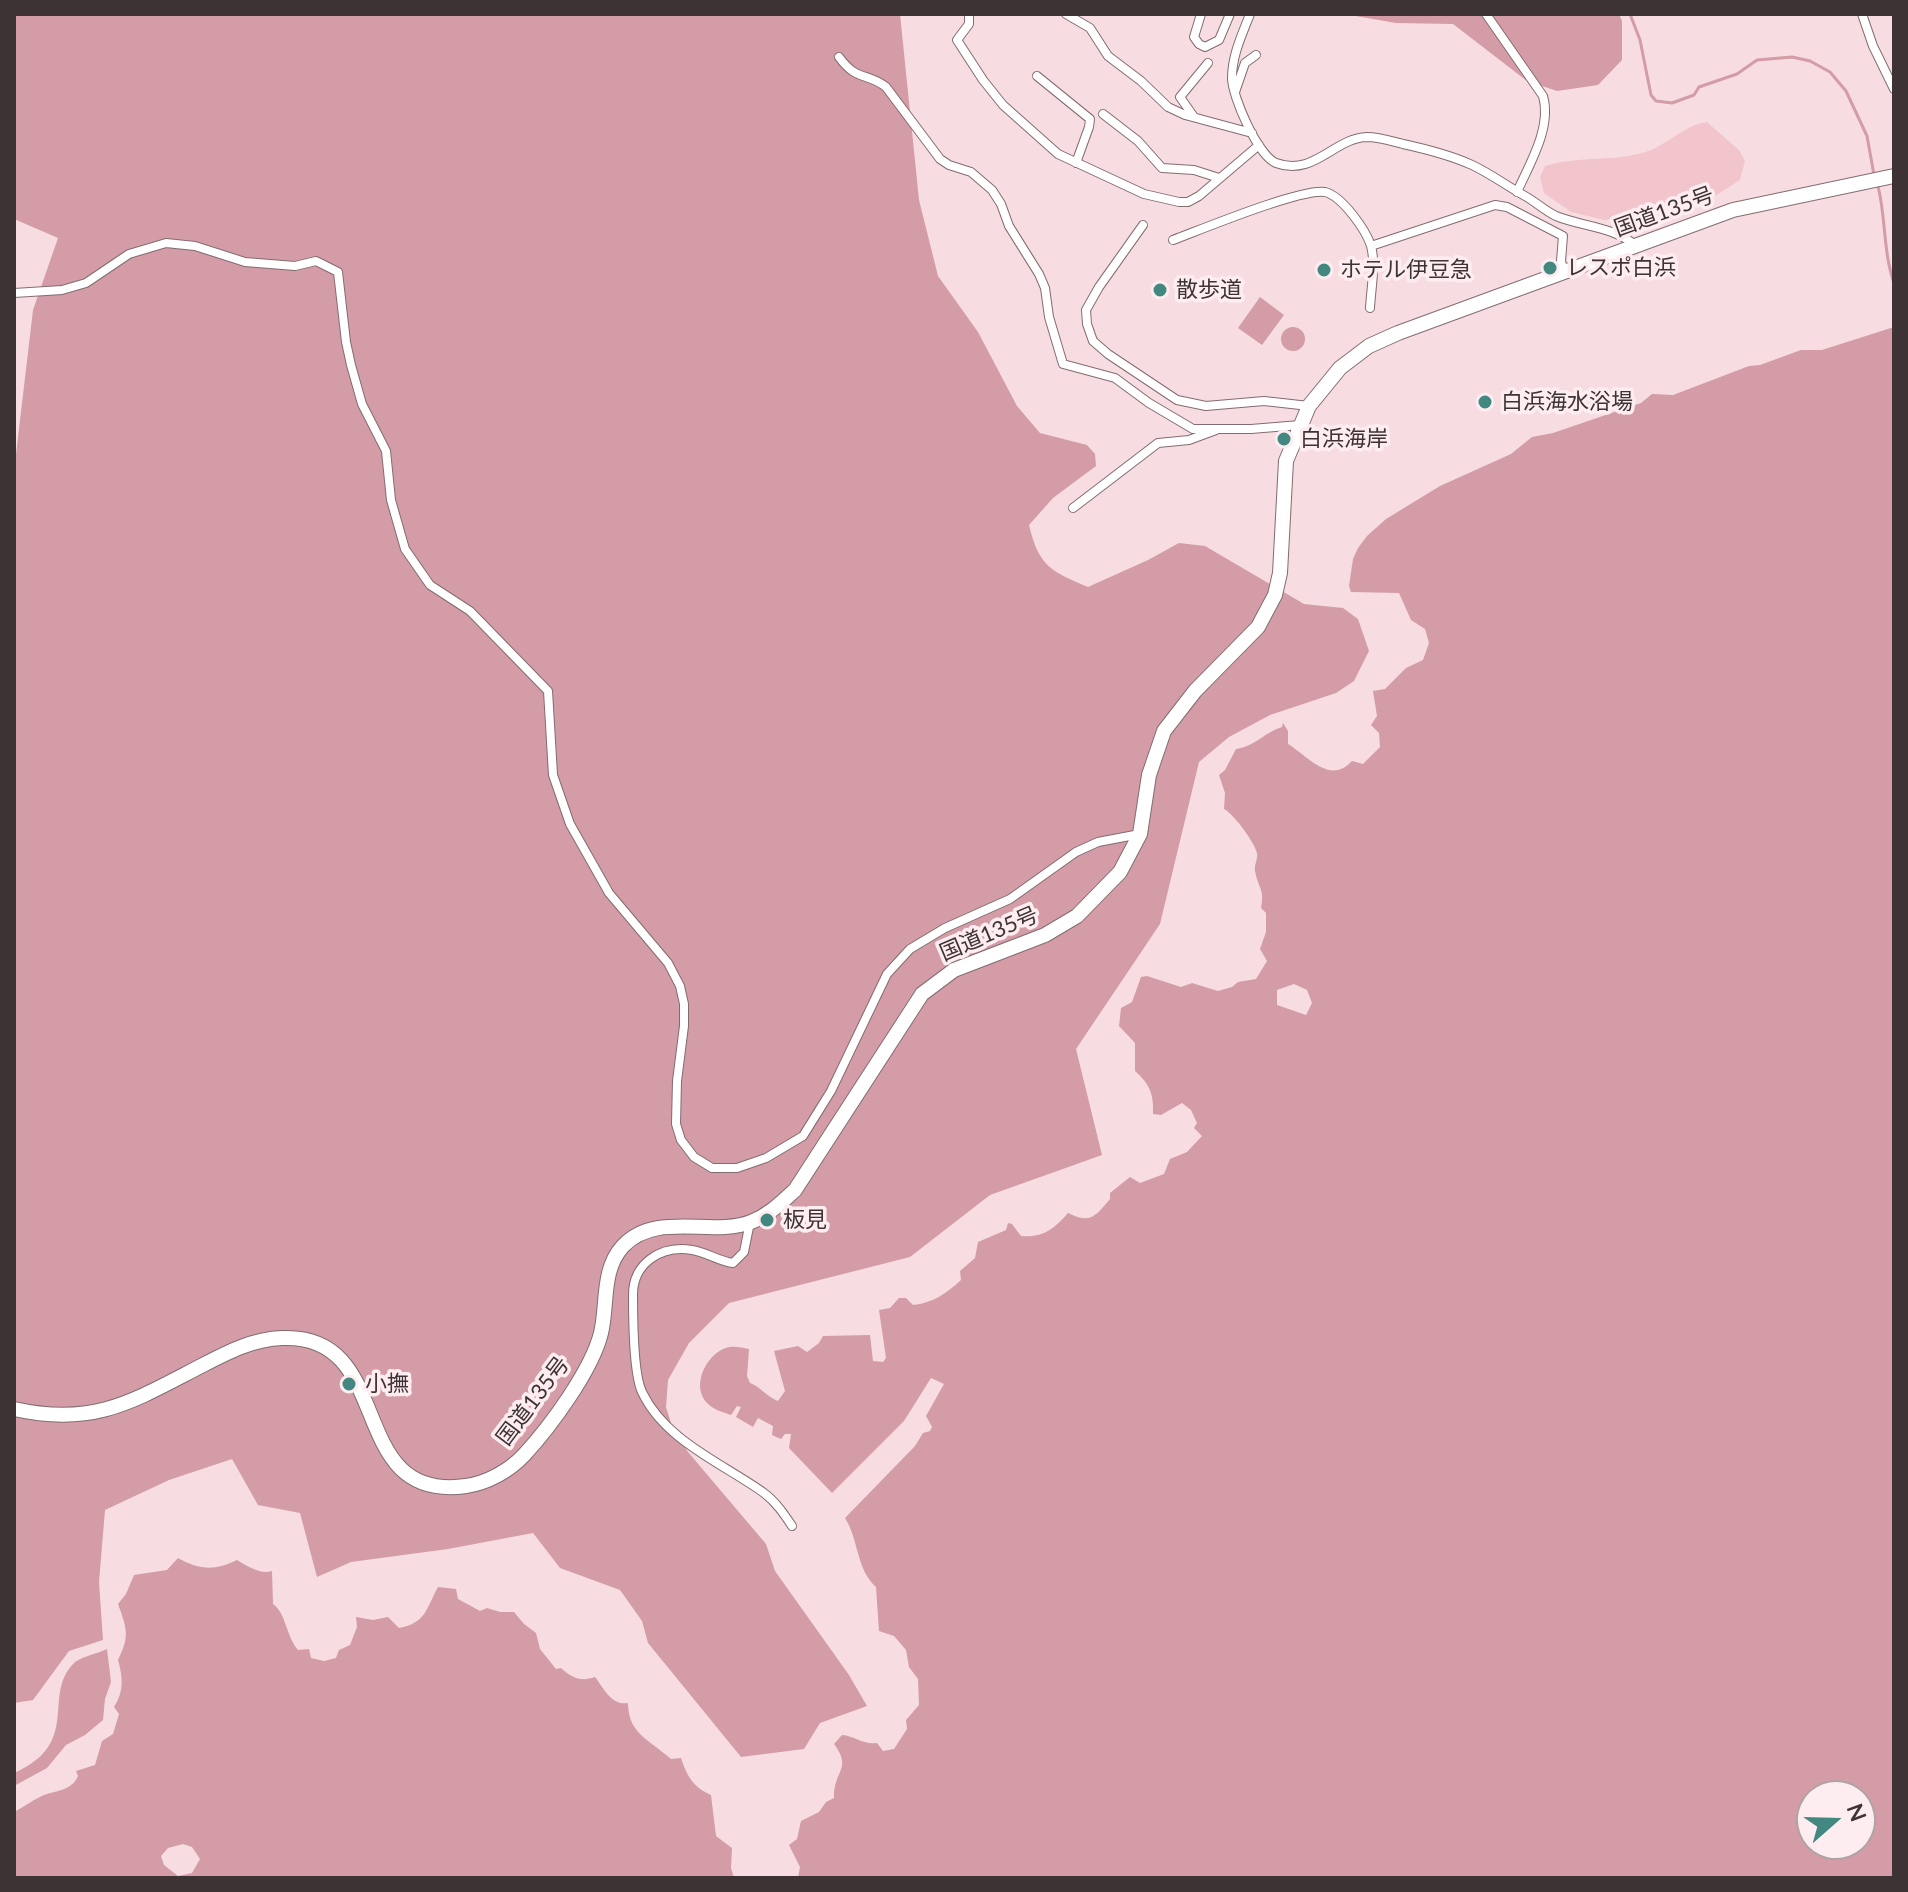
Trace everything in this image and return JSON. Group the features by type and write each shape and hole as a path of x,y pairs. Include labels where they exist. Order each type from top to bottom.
{"highway":[{"name":"国道135号","path":"14,1409 40,1415 82,1416 137,1398 251,1343 273,1338 301,1338 321,1344 349,1368 360,1384 380,1439 397,1466 413,1478 455,1487 492,1478 523,1456 576,1385 593,1355 601,1333 607,1281 622,1247 637,1235 663,1228 718,1227 750,1222 774,1211 795,1190 922,994 954,970 1045,935 1077,916 1120,872 1140,834 1149,775 1164,731 1195,691 1258,627 1275,595 1280,573 1286,461 1309,406 1340,368 1369,346 1398,333 1733,210 1889,177"}],"street":[{"path":"969,14 969,24 957,40 1003,105 1058,154 1144,194 1179,202 1195,200 1259,145"},
{"path":"1066,14 1090,28 1108,56 1161,101 1194,117 1252,133"},
{"path":"1201,14 1194,37 1205,47 1219,40 1230,14"},
{"path":"1250,14 1238,42 1232,79 1252,133 1276,163 1303,164 1318,160 1348,142 1363,137 1377,138 1472,165 1555,216 1610,230 1626,237 1636,246"},
{"path":"1486,14 1543,96 1546,108 1536,151 1517,192"},
{"path":"1862,14 1873,46 1894,89"},
{"path":"1235,93 1245,63 1256,55"},
{"path":"839,57 852,72 879,81 886,87 940,159 971,172 992,190 1011,231 1039,274 1063,364 1115,378 1187,426 1218,429 1300,425"},
{"path":"1194,117 1180,97 1208,63"},
{"path":"1037,76 1090,119 1076,163"},
{"path":"1103,114 1138,141 1162,168 1194,170 1219,178"},
{"path":"1173,240 1236,216 1325,192 1341,200 1371,246 1370,308"},
{"path":"1371,246 1495,205 1507,207 1563,236 1561,261 1564,272"},
{"path":"1143,225 1086,310 1093,341 1177,400 1206,406 1264,401 1309,406"},
{"path":"14,293 62,290 86,283 129,254 166,243 195,246 245,262 295,266 316,261 338,272 351,365 362,404 386,451 391,500 405,549 430,585 470,611 548,691 553,775 570,824 609,893 668,963 680,986 684,1026 677,1081 676,1124 681,1140 694,1157 712,1168 737,1168 766,1158 803,1136 831,1091 887,974 910,949 945,928 1010,899 1076,852 1098,842 1140,834"},
{"path":"1073,508 1158,443 1189,440 1218,429"},
{"path":"750,1222 744,1252 733,1263 719,1261 695,1250 681,1249 663,1252 646,1261 638,1271 633,1284 633,1304 641,1390 667,1426 708,1458 766,1495 792,1526"}],"shaded area":[{"path":"14,14 900,14 919,200 938,276 978,332 1017,406 1040,433 1087,445 1095,454 1096,466 1053,498 1029,525 1042,559 1056,571 1088,587 1179,543 1205,546 1304,604 1343,608 1358,619 1369,651 1354,681 1336,693 1270,715 1229,737 1199,762 1160,924 1076,1049 1102,1155 990,1195 910,1257 729,1303 689,1343 668,1380 666,1407 673,1429 688,1452 766,1544 775,1571 849,1675 867,1706 820,1723 804,1749 741,1757 648,1643 642,1621 620,1590 560,1568 533,1533 448,1549 351,1562 317,1577 300,1513 258,1505 232,1459 169,1480 105,1510 99,1582 103,1640 69,1651 33,1700 14,1703 14,471 33,310 58,238 14,219"},
{"path":"1344,14 1619,14 1622,21 1622,60 1598,85 1557,91 1527,81 1453,24 1396,23"},
{"path":"1707,122 1739,150 1745,161 1740,180 1715,196 1604,220 1571,212 1544,193 1540,177 1545,166 1638,154 1658,147 1692,126"},
{"path":"1260,297 1284,315 1262,345 1238,328"},
{"path":"1293,327 1301,331 1305,339 1301,347 1293,351 1285,347 1281,339 1285,331"},
{"path":"1894,327 1894,1878 798,1878 800,1867 789,1845 797,1839 801,1821 819,1812 826,1802 834,1798 842,1759 834,1744 842,1735 877,1743 883,1751 894,1749 907,1729 906,1720 919,1705 918,1679 909,1667 906,1650 894,1636 879,1631 876,1587 865,1572 845,1518 915,1446 923,1433 930,1431 932,1427 926,1416 944,1384 931,1378 904,1421 832,1493 789,1448 791,1434 785,1434 781,1439 772,1435 773,1426 758,1418 753,1427 736,1417 741,1407 737,1406 731,1415 708,1404 700,1390 705,1366 716,1353 726,1348 749,1349 747,1376 750,1383 778,1401 785,1391 774,1351 798,1346 807,1352 823,1336 870,1335 873,1361 883,1362 886,1358 879,1310 890,1308 899,1298 906,1298 913,1305 945,1293 961,1280 960,1271 975,1258 978,1242 1006,1230 1008,1223 1021,1236 1036,1236 1058,1224 1068,1213 1082,1218 1092,1217 1110,1199 1110,1193 1130,1177 1140,1183 1164,1174 1170,1159 1187,1152 1202,1136 1194,1128 1197,1123 1191,1110 1182,1103 1161,1115 1153,1114 1150,1090 1135,1071 1135,1043 1119,1026 1121,1008 1132,1002 1141,977 1147,976 1181,987 1192,983 1218,991 1238,982 1256,979 1267,961 1260,949 1266,932 1266,913 1261,908 1262,892 1255,871 1257,853 1243,829 1224,809 1225,793 1219,775 1236,749 1255,742 1282,727 1283,723 1288,731 1288,744 1320,766 1336,770 1352,761 1363,764 1380,747 1379,733 1371,725 1377,716 1373,691 1385,689 1406,668 1423,660 1429,643 1425,629 1411,620 1399,593 1351,592 1353,559 1367,536 1386,519 1440,486 1511,454 1532,437 1553,433 1641,403 1652,394 1673,395 1801,350 1822,350","holes":["1294,984 1307,990 1312,1003 1306,1015 1277,1005 1277,990"]},
{"path":"178,1558 207,1568 237,1560 259,1571 272,1571 273,1604 281,1613 294,1644 298,1650 309,1649 311,1658 324,1661 336,1658 339,1650 350,1645 357,1627 356,1617 373,1620 388,1617 399,1628 408,1626 424,1614 438,1587 456,1589 458,1599 480,1611 487,1608 514,1612 536,1633 540,1649 556,1669 561,1668 581,1679 595,1677 613,1699 628,1703 632,1722 642,1736 671,1759 681,1758 692,1780 711,1795 716,1836 732,1848 734,1878 14,1878 14,1812 40,1797 68,1787 78,1776 76,1771 95,1765 102,1741 113,1734 119,1714 114,1707 121,1690 118,1660 126,1632 118,1604 134,1575 167,1570","holes":["183,1844 192,1847 200,1859 192,1873 178,1876 164,1865 161,1856 168,1848"]},
{"path":"107,1649 111,1682 103,1720 66,1745 47,1768 14,1786 14,1773 35,1761 48,1748 54,1734 64,1677 76,1662"}],"waterway":[{"path":"1630,14 1640,40 1651,95 1656,101 1672,103 1694,95 1699,87 1737,74 1757,60 1792,57 1810,61 1830,72 1846,91 1867,136 1874,175"},
{"path":"1878,186 1894,283"}],"place":[{"name":"レスポ白浜","path":"1550,268"},
{"name":"ホテル伊豆急","path":"1324,270"},
{"name":"散歩道","path":"1160,290"},
{"name":"白浜海水浴場","path":"1485,402"},
{"name":"白浜海岸","path":"1284,439"},
{"name":"板見","path":"767,1220"},
{"name":"小撫","path":"349,1384"}]}
